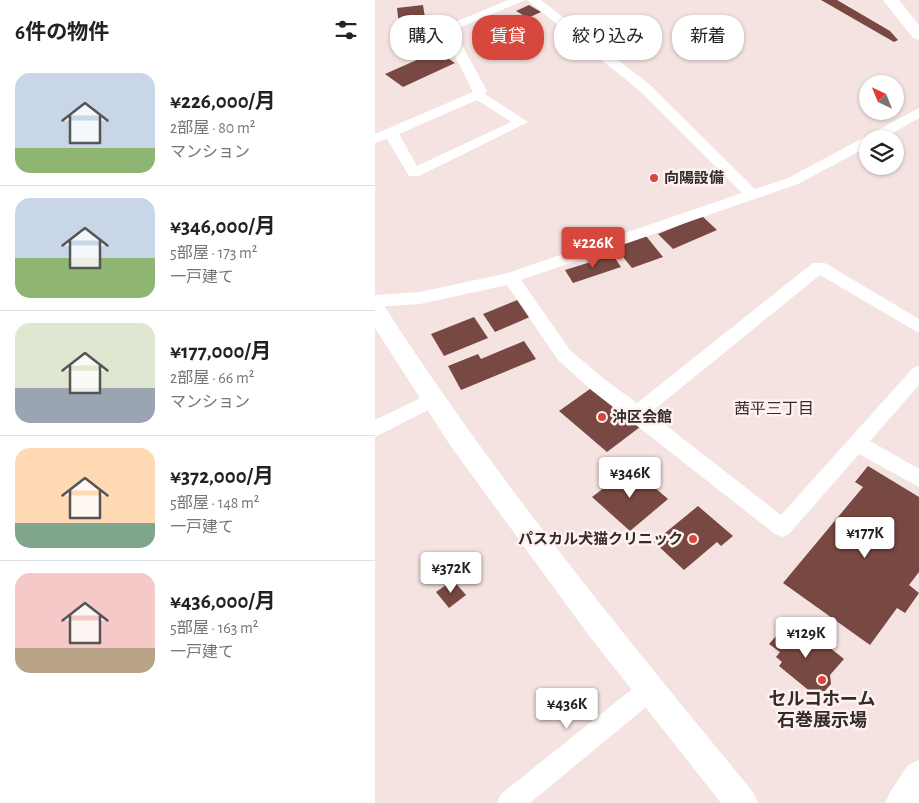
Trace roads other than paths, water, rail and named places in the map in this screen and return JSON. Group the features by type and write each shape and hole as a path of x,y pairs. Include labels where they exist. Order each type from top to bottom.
{"street":[{"path":"478,95 480,91 447,28 519,0"},
{"path":"533,0 645,88 752,195"},
{"path":"891,0 919,35"},
{"path":"391,133 414,173 521,122 478,95"},
{"path":"375,139 478,95"},
{"path":"887,130 919,112"},
{"path":"375,301 419,298 511,278 793,181 859,145"},
{"path":"637,413 819,268 919,327"},
{"path":"511,278 564,355 597,384 637,413 782,528 919,372"},
{"path":"375,310 431,400 467,452 649,690 742,803"},
{"path":"375,429 431,400"},
{"path":"857,443 919,479"},
{"path":"510,803 649,690"},
{"path":"901,803 919,776"}],"place":[{"name":"向陽設備","path":"654,178"},
{"name":"沖区会館","path":"602,417"},
{"name":"パスカル犬猫クリニック","path":"693,539"},
{"name":"セルコホーム 石巻展示場","path":"822,680"}],"district":[{"name":"茜平三丁目","path":"774,408"}]}
